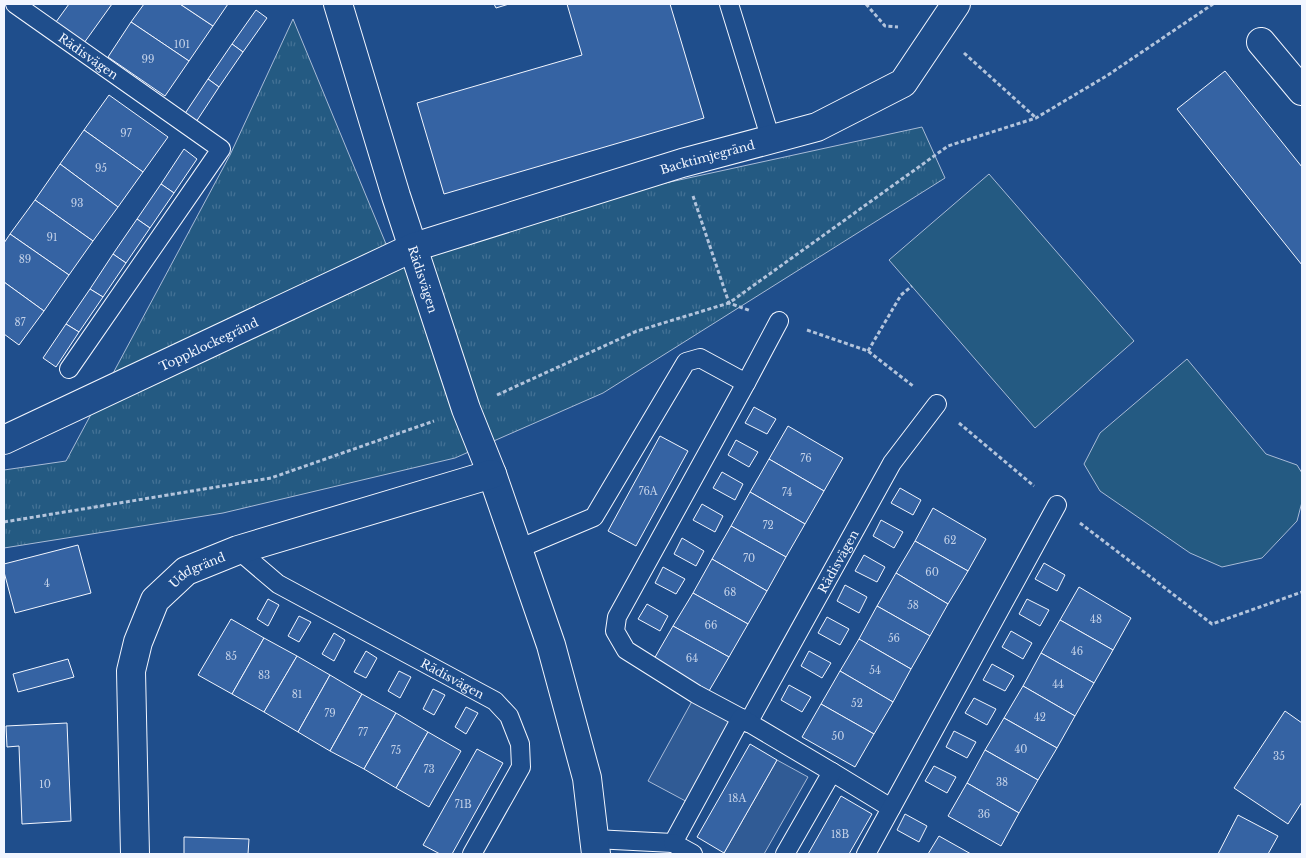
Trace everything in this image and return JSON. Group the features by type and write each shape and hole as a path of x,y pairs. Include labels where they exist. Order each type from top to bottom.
{"street":[{"name":"Rädisvägen","path":"338,4 466,409 492,474 551,645 587,778 595,847"},
{"name":"Backtimjegränd","path":"414,247 682,163 817,127 903,83 956,4"},
{"path":"1262,42 1302,91"},
{"name":"Toppklockegränd","path":"4,440 414,247"},
{"name":"Uddgränd","path":"135,854 132,671 138,642 155,600 186,570 238,550 492,474"}],"lane":[{"name":"Rädisvägen","path":"15,4 37,10 221,150 69,369"},
{"path":"728,4 771,140"},
{"path":"780,320 617,616 614,631 626,650 696,694 891,808"},
{"path":"518,549 594,517 686,362 700,358 746,384"},
{"name":"Rädisvägen","path":"673,843 892,463 937,404"},
{"path":"866,854 1057,505"},
{"name":"Rädisvägen","path":"238,550 278,584 495,701 509,716 520,744 521,767 472,854"},
{"path":"785,854 832,772"},
{"name":"Rädisvägen","path":"595,847 673,843 693,854"}],"path":[{"path":"4,522 271,478 466,409 637,331 729,303 948,146 1036,118 1108,75 1213,4"},
{"path":"939,32 1036,118"},
{"path":"682,163 729,303"},
{"path":"868,351 901,295 912,286"},
{"path":"729,303 868,351 937,404 1057,505 1212,624 1302,592"}],"green space":[{"path":"293,19 386,244 922,127 945,178 603,393 455,458 223,513 4,548 4,470 66,461 230,155"},
{"path":"989,174 1134,341 1035,428 889,260"},
{"path":"1187,359 1266,454 1297,465 1302,473 1302,502 1297,521 1262,558 1222,567 1190,553 1100,491 1084,464 1100,433"}],"shaded area":[{"path":"696,694 741,718 693,805 648,781"},
{"path":"777,760 808,777 764,854 724,853"}],"building":[{"path":"69,4 112,4 84,43 56,22"},
{"path":"144,4 180,4 213,26 189,61 131,22"},
{"path":"180,4 228,4 213,26"},
{"path":"494,4 509,4 496,8"},
{"path":"567,4 670,4 704,118 444,194 417,103 582,55"},
{"path":"256,10 267,18 243,52 232,44"},
{"path":"131,22 189,61 165,96 108,57"},
{"path":"232,44 243,52 219,87 208,79"},
{"path":"1225,71 1302,167 1302,265 1177,109"},
{"path":"208,79 219,87 196,122 184,115"},
{"path":"109,95 168,137 143,172 84,130"},
{"path":"84,130 143,172 118,207 60,164"},
{"path":"184,149 197,159 174,193 161,184"},
{"path":"60,164 118,207 93,241 35,200"},
{"path":"161,184 174,193 150,228 137,219"},
{"path":"35,200 93,241 69,275 10,234"},
{"path":"137,219 150,228 126,263 113,254"},
{"path":"10,234 69,275 44,311 4,282 4,243"},
{"path":"113,254 126,263 103,297 90,289"},
{"path":"4,282 44,311 19,345 4,334"},
{"path":"90,289 103,297 79,332 66,324"},
{"path":"66,324 79,332 56,367 43,358"},
{"path":"754,407 776,419 767,434 745,423"},
{"path":"788,426 843,458 824,491 769,459"},
{"path":"660,436 688,451 636,546 608,531"},
{"path":"736,440 758,452 749,467 728,455"},
{"path":"769,459 824,491 805,524 750,492"},
{"path":"722,472 743,484 735,500 713,488"},
{"path":"900,488 921,500 913,515 891,503"},
{"path":"750,492 805,524 786,557 731,526"},
{"path":"702,504 723,516 715,532 693,520"},
{"path":"933,508 986,539 968,571 915,541"},
{"path":"881,520 903,532 894,548 873,536"},
{"path":"731,526 786,557 767,591 712,559"},
{"path":"682,538 704,551 696,566 674,554"},
{"path":"915,541 968,571 948,604 896,573"},
{"path":"78,545 91,593 15,613 4,572 4,564"},
{"path":"864,555 885,567 877,582 855,571"},
{"path":"712,559 767,591 748,624 693,593"},
{"path":"1044,563 1065,575 1057,591 1035,579"},
{"path":"663,567 685,579 676,594 655,583"},
{"path":"896,573 948,604 930,636 877,606"},
{"path":"845,585 867,597 859,613 837,601"},
{"path":"1079,587 1131,618 1113,650 1060,620"},
{"path":"693,593 748,624 729,657 673,626"},
{"path":"268,599 279,605 268,626 257,619"},
{"path":"1027,599 1049,610 1040,626 1019,614"},
{"path":"647,604 668,616 660,631 638,619"},
{"path":"877,606 930,636 911,669 859,639"},
{"path":"299,616 311,622 299,642 288,636"},
{"path":"827,617 849,629 840,645 818,633"},
{"path":"231,619 264,638 232,694 198,675"},
{"path":"1060,620 1113,650 1094,683 1041,653"},
{"path":"673,626 729,657 709,691 654,659"},
{"path":"1011,631 1032,643 1023,659 1002,647"},
{"path":"334,633 345,640 334,661 322,654"},
{"path":"264,638 297,656 264,712 232,694"},
{"path":"859,639 911,669 893,702 840,671"},
{"path":"366,651 377,658 366,678 354,672"},
{"path":"809,651 831,663 822,678 801,666"},
{"path":"1041,653 1094,683 1075,716 1023,686"},
{"path":"297,656 330,675 298,732 264,712"},
{"path":"68,659 74,677 18,692 13,674"},
{"path":"992,664 1014,676 1005,691 983,680"},
{"path":"399,671 411,677 400,698 388,691"},
{"path":"840,671 893,702 874,734 821,704"},
{"path":"330,675 362,694 330,751 298,732"},
{"path":"789,685 811,697 802,712 781,700"},
{"path":"1023,686 1075,716 1057,748 1004,718"},
{"path":"433,689 445,695 434,715 423,709"},
{"path":"362,694 396,713 364,769 330,751"},
{"path":"974,698 996,709 987,725 965,713"},
{"path":"821,704 874,734 855,767 802,737"},
{"path":"466,707 478,713 466,734 455,727"},
{"path":"1285,711 1302,723 1302,802 1288,824 1234,788"},
{"path":"396,713 428,732 396,788 364,769"},
{"path":"1004,718 1057,748 1038,780 985,750"},
{"path":"67,723 71,821 22,824 19,746 7,747 6,726"},
{"path":"954,731 976,742 967,758 946,747"},
{"path":"428,732 461,751 429,807 396,788"},
{"path":"750,744 777,760 724,853 697,837"},
{"path":"477,749 503,763 452,854 440,854 423,845"},
{"path":"985,750 1038,780 1019,813 967,783"},
{"path":"934,766 956,777 947,793 925,781"},
{"path":"967,783 1019,813 1001,846 948,816"},
{"path":"841,796 872,814 849,854 808,854"},
{"path":"905,814 927,826 919,842 897,830"},
{"path":"1238,815 1278,836 1268,854 1218,854"},
{"path":"939,836 971,854 928,854"},
{"path":"184,837 249,839 248,854 184,854"}]}
